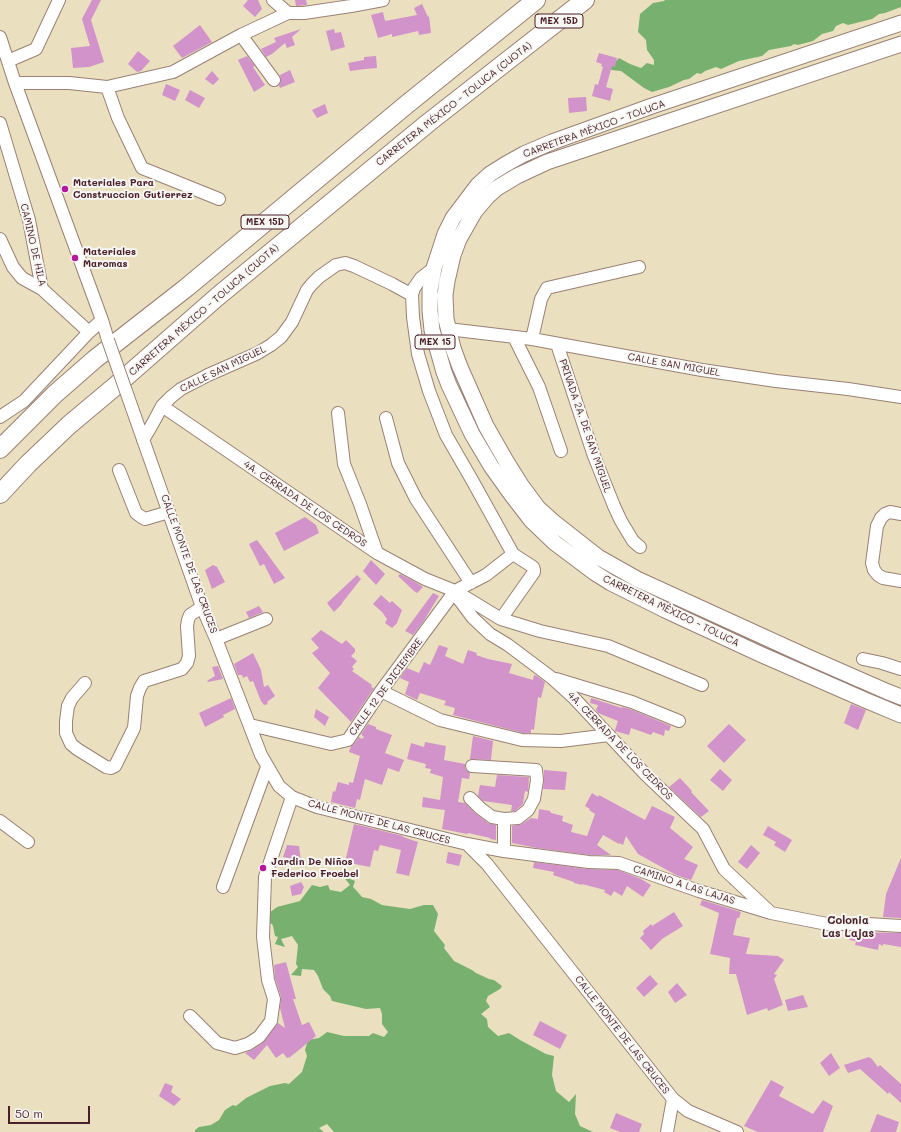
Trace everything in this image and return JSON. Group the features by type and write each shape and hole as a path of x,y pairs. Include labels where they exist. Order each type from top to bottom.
{"highway":[{"name":"MEX 15D","path":"0,449 55,394 96,359 186,288 424,90 536,0"},
{"name":"CARRETERA MÉXICO - TOLUCA (CUOTA)","path":"0,494 28,464 69,425 217,296 428,123 585,0"}],"main road":[{"name":"CARRETERA MÉXICO - TOLUCA","path":"901,23 652,106 552,142 524,154 490,174 478,185 453,218 445,234 434,268 430,290 430,319 439,358 449,385 472,434 491,466 531,520 543,533 579,563 611,583 665,610 767,657 901,715"},
{"name":"CARRETERA MÉXICO - TOLUCA","path":"901,44 547,162 517,176 487,197 476,211 459,239 453,255 445,295 445,313 453,348 486,426 506,461 538,508 556,524 598,557 637,579 808,657 901,697"}],"street":[{"path":"8,61 36,49 59,0"},
{"path":"273,0 288,13"},
{"path":"15,84 69,83 107,86 173,72 241,35 288,13 304,13 383,0"},
{"path":"241,35 274,80"},
{"path":"0,37 15,84 102,320 24,401 2,413"},
{"path":"107,86 118,118 142,168 219,199"},
{"name":"CAMINO DE HILA","path":"0,123 28,220 42,289 89,332"},
{"path":"0,239 13,267 22,278 42,289"},
{"name":"CALLE SAN MIGUEL","path":"143,440 162,406 181,389 208,375 258,354 271,345 287,330 307,290 319,277 336,265 345,264 354,266 412,295"},
{"path":"532,339 541,299 548,288 639,267"},
{"path":"434,268 420,278 412,295 413,317 418,354 429,392 446,435 513,554 533,567 534,570 501,619"},
{"name":"CALLE MONTE DE LAS CRUCES","path":"102,320 202,606 261,755 279,786 292,798 317,807 467,844 487,864 673,1100 688,1111 737,1132"},
{"name":"CALLE SAN MIGUEL","path":"448,330 532,339 776,381 848,389 901,397"},
{"path":"514,337 539,388 561,451"},
{"name":"PRIVADA 2A. DE SAN MIGUEL","path":"557,344 594,456 614,506 633,541 640,547"},
{"name":"4A. CERRADA DE LOS CEDROS","path":"162,406 377,553 425,579 455,591 458,598 473,618 490,634 552,678 573,697 646,775 703,829 724,869 771,913"},
{"path":"338,413 344,464 377,553"},
{"path":"386,418 398,463 416,499 471,583"},
{"path":"119,470 136,513 145,519 169,512"},
{"path":"901,514 890,512 881,518 877,526 872,563 874,570 878,575 883,578 901,581"},
{"path":"455,591 486,575 513,554"},
{"path":"455,591 501,619 540,631 608,646 702,685"},
{"name":"CALLE 12 DE DICIEMBRE","path":"250,725 331,744 348,740 455,591"},
{"path":"85,683 72,698 68,706 66,733 71,744 77,749 106,767 111,768 115,766 134,728 137,696 144,682 182,669 187,663 189,656 188,620 190,615 202,606"},
{"path":"216,639 266,619"},
{"path":"863,659 882,663 901,670"},
{"path":"552,678 632,702 679,721"},
{"path":"382,691 440,720 522,740 561,741 609,735"},
{"path":"470,798 480,808 492,816 504,819 518,818 528,810 534,799 537,780 536,770 472,766"},
{"path":"223,886 267,767"},
{"path":"190,1016 217,1043 235,1048 248,1044 259,1037 271,1021 274,999 268,980 263,937 265,878 292,798"},
{"path":"504,819 504,852"},
{"path":"0,821 28,842"},
{"name":"CAMINO A LAS LAJAS","path":"467,844 504,852 589,862 619,863 699,891 771,913 827,924 901,926"},
{"path":"667,1132 673,1100"}],"green space":[{"path":"665,0 901,0 901,7 879,14 872,19 848,25 843,23 836,26 833,31 822,34 813,41 769,50 762,56 739,61 721,69 716,67 701,74 697,73 689,79 652,92 621,71 611,70 612,61 616,61 619,58 641,68 647,63 654,65 654,60 647,50 646,40 638,32 640,14 653,3"},
{"path":"343,876 355,881 353,887 362,897 371,899 382,905 410,909 424,905 433,905 438,914 434,931 445,945 444,948 454,961 476,973 494,980 502,986 500,989 488,996 486,1001 490,1007 481,1014 487,1019 488,1027 498,1036 509,1033 546,1054 554,1056 552,1075 556,1091 569,1102 576,1094 575,1114 580,1126 593,1132 334,1132 327,1124 319,1128 324,1132 195,1132 195,1130 199,1127 211,1125 219,1120 225,1110 233,1105 236,1106 246,1098 270,1086 285,1083 289,1084 302,1072 307,1056 305,1050 308,1040 319,1038 327,1032 344,1036 369,1036 373,1033 384,1037 388,1032 382,1024 382,1014 380,1008 366,1009 332,1001 330,996 323,989 314,970 302,969 301,976 291,975 298,967 296,964 298,945 292,936 281,939 285,947 275,944 278,937 275,936 272,924 269,923 269,913 277,907 300,901 312,885 320,887 328,885 330,890 341,892 350,885"}],"building":[{"path":"92,0 101,0 91,20 104,62 89,67 73,68 71,48 90,46 82,19"},
{"path":"248,0 258,0 262,9 255,17 243,6"},
{"path":"295,0 306,0 307,5 296,6"},
{"path":"422,4 428,17 429,16 431,33 419,35 418,31 392,37 392,34 378,38 371,15 383,12 385,21 417,15 414,8"},
{"path":"200,25 212,42 182,58 173,46"},
{"path":"301,29 292,37 295,45 287,48 285,43 266,57 261,49 276,42 274,38"},
{"path":"334,29 335,33 341,32 345,47 331,51 326,31"},
{"path":"138,51 150,61 141,71 137,72 128,64"},
{"path":"599,53 617,58 615,67 612,66 606,87 613,89 610,101 592,96 595,84 598,85 603,67 601,66 602,64 596,62"},
{"path":"247,56 255,66 253,67 265,85 254,92 238,60"},
{"path":"376,56 377,68 350,71 348,63 364,60 364,57"},
{"path":"290,70 295,82 280,88 280,75"},
{"path":"212,71 219,79 213,85 205,79"},
{"path":"166,84 180,90 175,101 162,95"},
{"path":"190,90 205,98 199,108 185,100"},
{"path":"586,97 587,111 569,113 568,98"},
{"path":"325,104 328,113 317,118 312,110"},
{"path":"305,517 316,525 319,533 284,551 275,533"},
{"path":"257,540 285,578 274,584 264,564 260,566 249,544"},
{"path":"371,560 385,574 376,585 363,571"},
{"path":"213,565 217,567 225,582 212,589 205,570"},
{"path":"400,574 423,587 417,593 398,576"},
{"path":"357,575 361,579 334,612 327,603"},
{"path":"433,593 439,596 423,622 413,635 405,631"},
{"path":"381,595 390,603 392,601 402,610 397,623 392,628 385,623 387,619 373,604"},
{"path":"259,606 263,612 249,618 246,612"},
{"path":"321,630 342,644 346,640 355,649 355,652 351,656 357,661 352,667 354,669 352,671 374,688 351,722 318,688 330,673 312,653 319,648 311,639"},
{"path":"439,645 448,648 445,656 463,664 468,650 477,653 476,655 488,659 512,664 509,673 533,680 534,675 545,682 541,698 538,697 534,730 531,729 531,733 523,733 453,715 455,708 444,705 446,701 420,693 417,700 405,694 409,682 400,678 407,668 419,673 424,662 430,665"},
{"path":"253,653 261,670 264,687 268,685 275,696 267,702 268,704 264,705 261,701 253,681 250,682 247,676 243,678 242,675 238,675 234,664"},
{"path":"218,666 223,679 208,682 207,681 215,676 212,667"},
{"path":"231,698 235,709 223,715 224,717 205,727 199,713"},
{"path":"591,698 622,708 630,709 671,726 669,731 665,730 664,736 653,732 651,735 631,728 629,735 615,731 618,721 598,713 596,710 598,705 590,703"},
{"path":"851,704 866,710 858,730 844,723"},
{"path":"316,709 329,717 325,726 314,717"},
{"path":"368,724 376,727 376,729 392,735 385,753 404,760 399,772 388,768 382,785 365,779 360,800 357,799 355,808 331,802 333,791 335,792 338,782 349,785 349,782 353,783 360,756 349,752 351,746 359,737 362,739 364,737 361,734"},
{"path":"729,724 746,740 724,763 707,746"},
{"path":"473,736 493,741 491,760 470,759"},
{"path":"425,742 446,746 444,760 465,764 466,770 470,773 469,779 462,778 458,802 465,803 488,823 496,825 496,840 468,833 442,829 445,810 422,807 423,797 440,800 443,777 430,773 431,769 425,768 426,764 407,759 411,743 424,747"},
{"path":"720,769 732,780 723,791 710,780"},
{"path":"544,770 567,772 565,790 543,789"},
{"path":"497,775 529,777 528,792 525,791 522,805 515,811 511,811 512,805 483,801 478,796 480,785 495,787"},
{"path":"680,778 709,811 701,817 669,787"},
{"path":"592,793 598,797 599,795 645,820 652,806 675,817 670,828 693,847 684,859 698,865 691,880 676,875 638,854 626,836 623,845 603,835 597,845 611,855 590,855 512,843 512,826 522,824 531,818 538,819 539,809 563,816 562,821 573,825 571,832 587,836 595,814 585,806"},
{"path":"354,824 403,836 418,842 409,876 396,873 401,850 380,845 378,851 374,850 370,867 345,862"},
{"path":"768,826 792,840 785,852 774,845 776,842 763,835"},
{"path":"287,845 299,846 301,861 283,857"},
{"path":"751,845 760,853 747,869 738,862"},
{"path":"448,852 462,855 459,866 446,863"},
{"path":"901,858 901,918 883,917 886,894"},
{"path":"534,862 588,869 618,870 641,879 651,885 643,897 627,886 622,896 614,891 611,896 604,892 605,890 574,883 553,875 554,872 533,868"},
{"path":"301,882 304,887 301,894 292,896 290,886"},
{"path":"702,900 741,912 739,918 737,918 733,935 750,938 746,954 778,956 784,960 774,974 777,975 774,979 783,1005 768,1011 767,1008 747,1015 736,974 729,974 730,958 710,954 719,913 700,905"},
{"path":"674,912 683,926 662,939 651,950 640,938 644,934 643,931 651,924 652,926"},
{"path":"850,932 901,933 901,947 883,944 883,946 879,944 878,950 855,945 856,941 849,940"},
{"path":"286,962 296,999 293,999 302,1025 309,1022 316,1036 289,1058 287,1058 283,1053 276,1058 267,1045 254,1060 245,1053 263,1043 278,1023 285,1028 280,1008 281,997 275,978 274,965"},
{"path":"650,975 658,984 644,997 636,988"},
{"path":"677,983 687,995 675,1003 668,992"},
{"path":"803,995 808,1007 788,1011 785,1000"},
{"path":"540,1021 567,1035 560,1049 533,1035"},
{"path":"831,1053 840,1068 829,1076 820,1063"},
{"path":"869,1057 878,1067 880,1065 901,1084 901,1103 889,1092 888,1094 860,1069 848,1073 844,1065"},
{"path":"771,1080 784,1087 779,1096 813,1114 823,1100 833,1106 823,1132 758,1132 744,1126"},
{"path":"165,1083 173,1086 171,1092 181,1099 174,1106 159,1096"},
{"path":"616,1113 642,1124 639,1132 620,1132 610,1128"},
{"path":"877,1114 899,1122 896,1132 870,1132"}],"place":[{"name":"Materiales Para Construccion Gutierrez","path":"65,189"},
{"name":"Materiales Maromas","path":"75,258"},
{"name":"Jardin De Niños Federico Froebel","path":"263,868"}],"district":[{"name":"Colonia Las Lajas","path":"848,927"}]}
